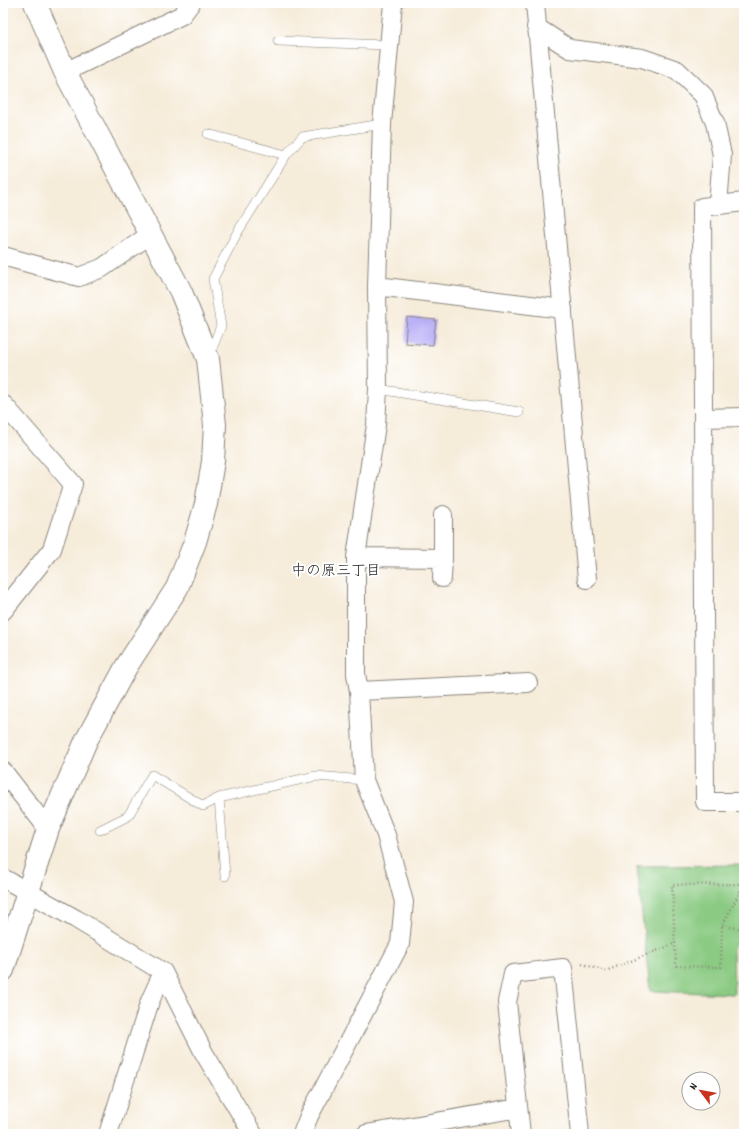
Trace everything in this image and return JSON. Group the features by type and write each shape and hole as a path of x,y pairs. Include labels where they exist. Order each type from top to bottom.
{"street":[{"path":"3,970 48,828 86,741 126,667 177,588 195,542 206,504 213,461 215,425 208,359 181,292 65,72 35,3"},
{"path":"65,72 182,15 191,3"},
{"path":"302,1134 400,944 404,902 386,835 364,780 359,692 356,674 356,557 376,425 378,389 377,286 382,124 393,3"},
{"path":"535,3 587,579"},
{"path":"536,27 570,50 642,58 677,70 703,95 715,123 722,155 718,204"},
{"path":"744,202 702,207 705,802 744,802"},
{"path":"3,256 79,277 102,268 151,234"},
{"path":"377,286 563,309"},
{"path":"3,407 4,405 73,484 52,549 3,611"},
{"path":"703,418 744,417"},
{"path":"442,578 443,515"},
{"path":"356,557 443,558"},
{"path":"359,692 528,683"},
{"path":"3,771 48,828"},
{"path":"3,878 76,919 163,972 204,1053 253,1134"},
{"path":"521,1134 507,1002 513,974 563,968 580,1134"},
{"path":"108,1134 150,1001 163,972"},
{"path":"366,1134 397,1131 518,1108"}],"lane":[{"path":"278,41 388,45"},
{"path":"208,359 221,326 213,279 237,233 286,155 302,137 382,124"},
{"path":"208,134 286,155"},
{"path":"378,389 519,412"},
{"path":"100,830 128,816 152,775 203,806 219,798 316,776 364,780"},
{"path":"219,798 225,876"}],"path":[{"path":"744,884 722,926 721,966 676,966 676,943 672,885 744,884"},
{"path":"722,926 744,929"},
{"path":"563,968 576,962 606,971 676,943"}],"green space":[{"path":"744,865 744,932 733,948 734,994 650,991 637,866"}],"building":[{"path":"407,317 436,320 433,345 405,343"}],"district":[{"name":"中の原三丁目","path":"336,572"}]}
